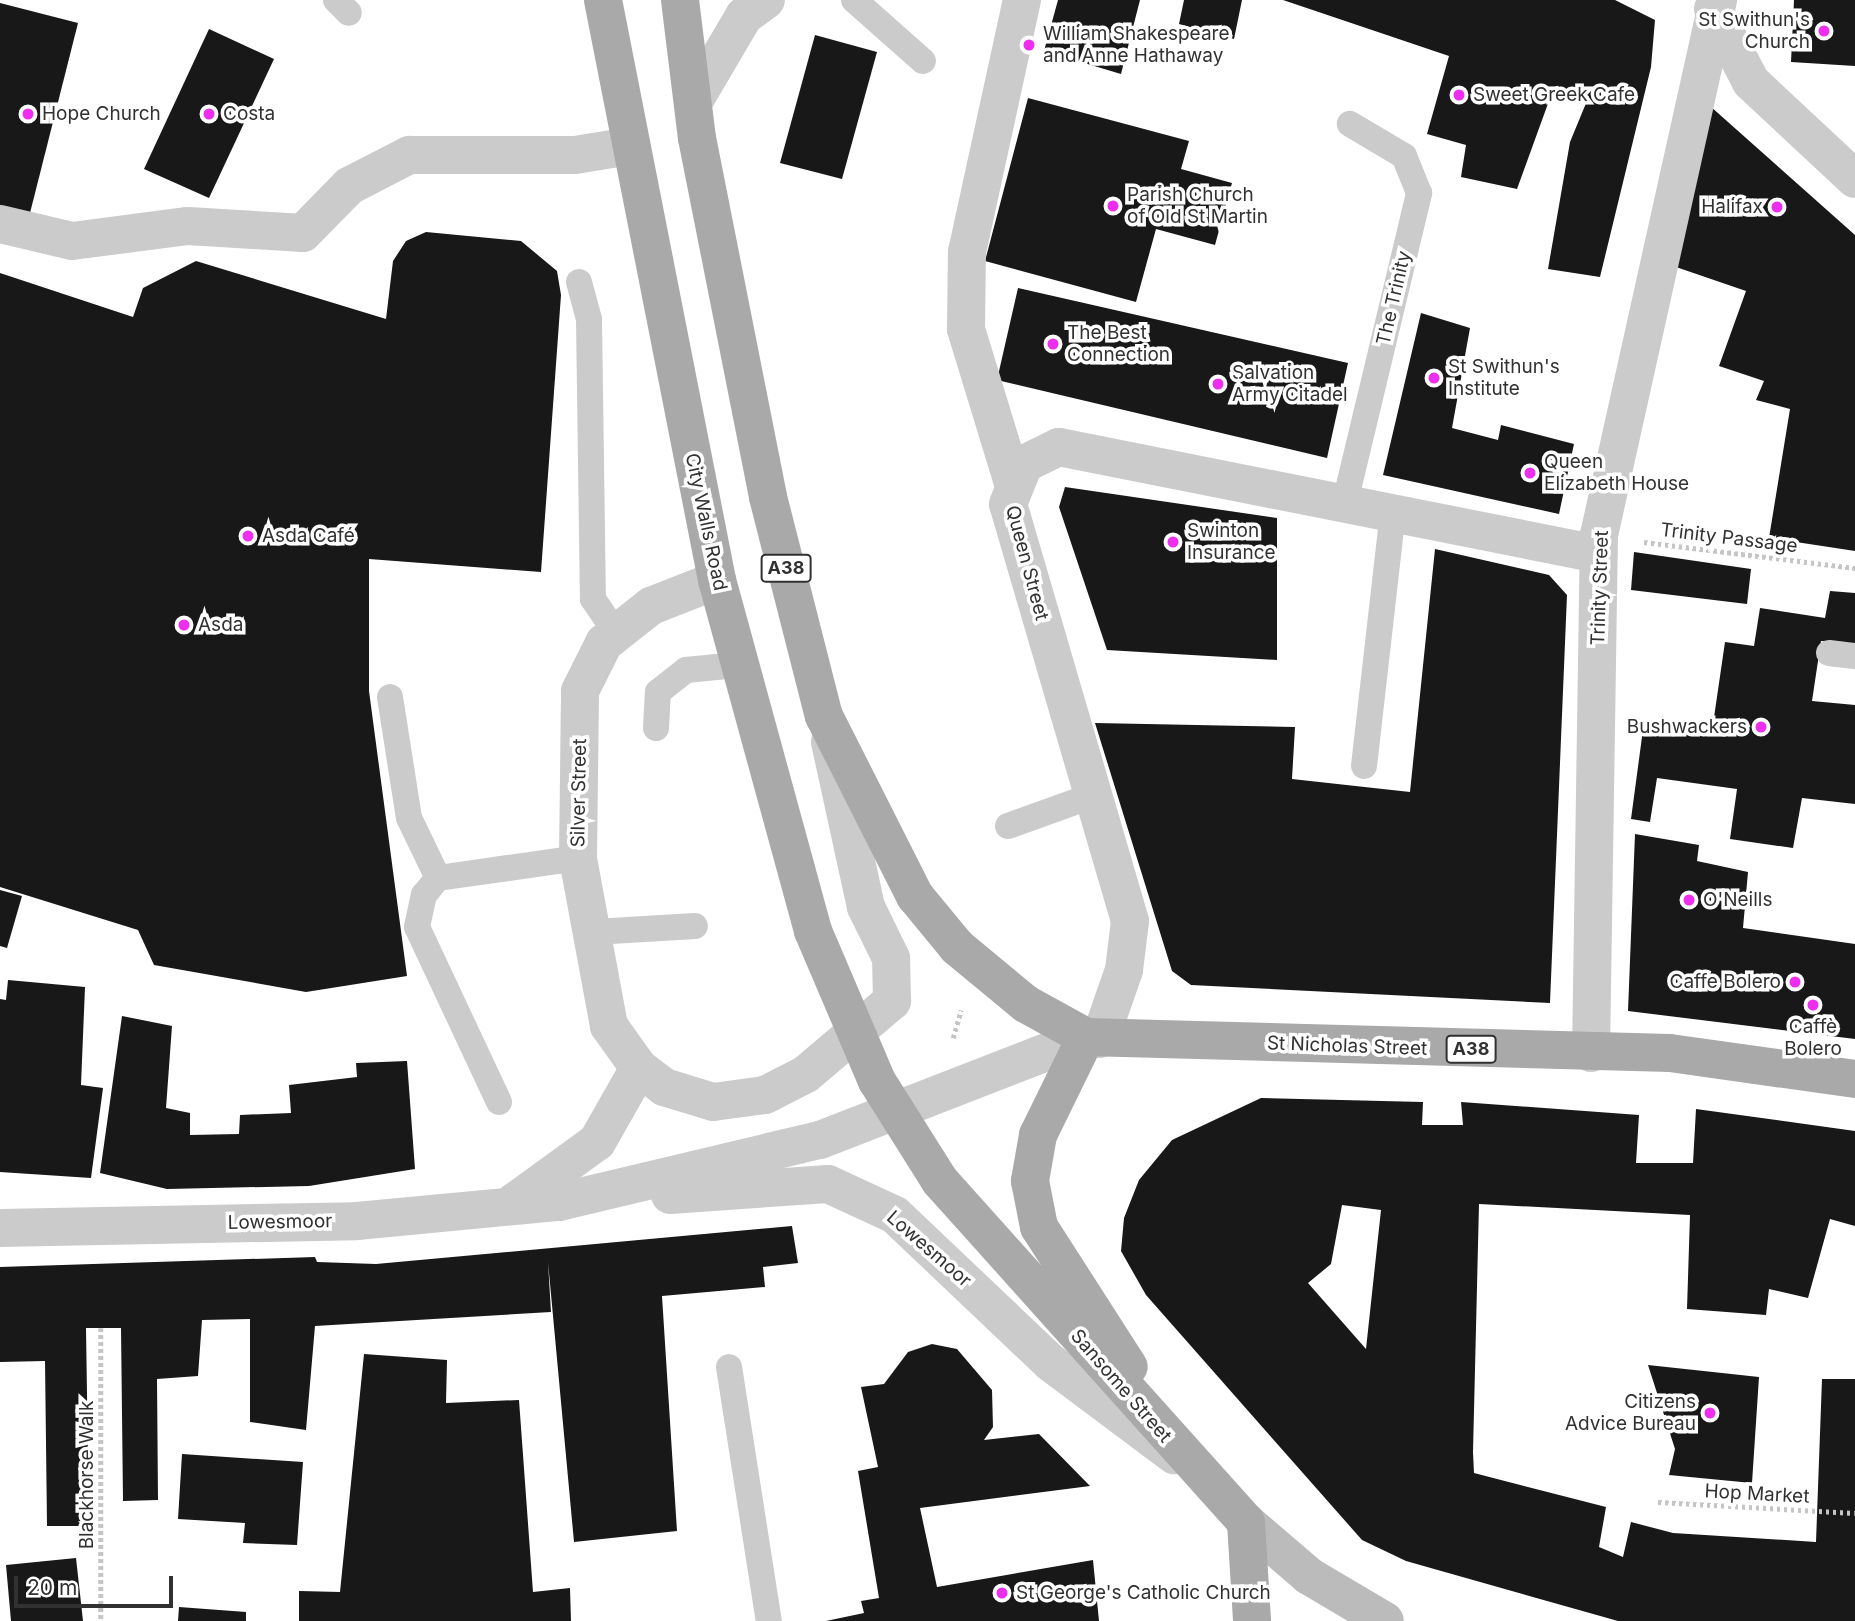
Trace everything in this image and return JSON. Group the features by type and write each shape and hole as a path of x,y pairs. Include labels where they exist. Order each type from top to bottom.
{"main road":[{"name":"City Walls Road","path":"603,0 717,580 737,665 813,931 894,1113"},
{"name":"A38","path":"680,0 694,101 768,497 824,716 915,896 957,947 1026,1004 1093,1038"},
{"name":"St Nicholas Street","path":"1093,1038 1670,1054 1855,1079"},
{"path":"1093,1038 1038,1135 1030,1181 1039,1227 1197,1472"},
{"name":"Sansome Street","path":"894,1113 940,1181 1197,1472 1246,1522 1309,1576 1385,1621"},
{"path":"1246,1522 1252,1621"}],"street":[{"path":"694,101 744,16 766,0"},
{"name":"Queen Street","path":"1022,0 967,252 966,329 1013,483 1008,504 1130,922 1124,970 1093,1038"},
{"path":"1709,3 1751,82 1855,179"},
{"name":"Trinity Street","path":"1591,1053 1599,545 1709,3"},
{"path":"0,224 72,241 188,226 303,233 349,186 409,155 575,155 630,146"},
{"path":"1013,483 1024,464 1059,447 1393,513 1599,545"},
{"name":"Silver Street","path":"717,580 651,606 616,633 604,643 580,691 578,858 594,932 609,1026 639,1068 690,1097 733,1102 765,1095 806,1074 858,1031"},
{"path":"824,716 866,907 891,958 896,989 892,1001 858,1031"},
{"name":"St Nicholas Street","path":"894,1113 1093,1038"},
{"path":"498,1212 597,1142 639,1068"},
{"name":"Lowesmoor","path":"0,1227 498,1212 559,1202 820,1140 894,1113"},
{"name":"Lowesmoor","path":"559,1202 828,1184 895,1215 1051,1363 1197,1472"}],"lane":[{"path":"854,0 923,61"},
{"name":"The Trinity","path":"1345,502 1419,194 1404,156 1350,124"},
{"path":"579,282 589,319 593,599 616,633"},
{"path":"1364,766 1393,513"},
{"path":"656,728 658,692 686,670 737,665"},
{"path":"390,697 409,818 438,877"},
{"path":"1008,826 1094,795"},
{"path":"499,1102 417,926 424,895 438,877 578,858"},
{"path":"594,932 695,926"},
{"path":"729,1367 769,1621"}],"path":[{"name":"Trinity Passage","path":"1599,545 1855,568"},
{"name":"Blackhorse Walk","path":"101,1328 101,1621"},
{"name":"Hop Market","path":"1658,1502 1855,1513"}],"building":[{"path":"1058,0 1140,0 1121,74 1044,51"},
{"path":"1184,0 1242,0 1234,39 1179,24"},
{"path":"1283,0 1615,0 1655,20 1651,67 1600,277 1548,269 1570,142 1589,96 1554,87 1517,189 1461,177 1466,145 1427,134 1449,56"},
{"name":"St Swithun's Church","path":"1794,0 1855,0 1855,66 1791,62"},
{"name":"Hope Church","path":"0,3 78,23 30,213 0,205"},
{"name":"Costa","path":"209,29 274,59 209,198 144,169"},
{"path":"815,35 877,52 842,179 780,163"},
{"name":"Parish Church of Old St Martin","path":"1028,98 1189,141 1181,169 1232,183 1215,245 1156,229 1136,302 985,261"},
{"path":"1710,106 1855,235 1855,551 1769,538 1790,409 1756,400 1764,381 1719,366 1746,291 1676,267"},
{"name":"Asda","path":"426,232 521,241 557,271 561,295 541,572 369,559 369,691 407,976 306,992 154,965 138,930 0,887 0,273 133,317 143,288 196,261 386,319 393,261 406,241"},
{"name":"Salvation Army Citadel","path":"1018,288 1348,363 1327,458 997,380"},
{"name":"St Swithun's Institute","path":"1421,313 1470,328 1452,428 1498,440 1501,425 1574,444 1559,514 1383,475"},
{"path":"1065,487 1277,518 1277,660 1107,650 1059,507"},
{"path":"1435,549 1549,575 1567,595 1550,1003 1191,985 1172,971 1095,723 1295,727 1292,779 1410,792"},
{"path":"1634,552 1751,569 1747,604 1631,590"},
{"name":"Bushwackers","path":"1830,591 1855,593 1855,644 1821,641 1812,701 1855,705 1855,804 1802,798 1793,848 1730,839 1737,789 1657,778 1650,822 1631,819 1644,722 1712,731 1725,642 1754,646 1760,608 1825,618"},
{"name":"O'Neills","path":"1635,834 1699,845 1697,861 1748,872 1743,928 1855,944 1855,1039 1628,1011"},
{"path":"0,890 22,896 7,948 0,946"},
{"path":"8,980 85,987 81,1085 103,1088 91,1178 0,1172 0,999 6,1000"},
{"path":"122,1016 172,1026 166,1108 190,1113 190,1135 239,1134 240,1115 291,1113 289,1085 357,1077 356,1063 407,1061 415,1169 309,1186 167,1189 100,1173"},
{"path":"1261,1098 1423,1102 1422,1125 1463,1125 1461,1102 1639,1115 1636,1163 1693,1163 1696,1109 1855,1131 1855,1226 1830,1219 1808,1298 1769,1289 1766,1315 1687,1309 1690,1215 1479,1204 1473,1452 1474,1473 1606,1507 1599,1547 1623,1557 1631,1522 1673,1533 1816,1542 1822,1379 1855,1379 1855,1621 1618,1621 1406,1561 1362,1540 1146,1295 1121,1251 1124,1218 1139,1180 1172,1140","holes":["1342,1205 1381,1210 1366,1349 1308,1283 1331,1264"]},
{"path":"792,1226 798,1263 763,1267 765,1287 662,1296 677,1531 574,1542 548,1262 551,1312 315,1326 306,1430 250,1422 250,1319 202,1320 198,1376 157,1379 158,1500 123,1501 121,1328 86,1328 89,1526 47,1526 45,1361 0,1362 0,1267 315,1257 317,1262 376,1264"},
{"path":"932,1344 957,1349 992,1390 993,1427 984,1440 1039,1434 1090,1486 920,1508 937,1587 1093,1560 1099,1621 826,1621 864,1613 861,1601 879,1598 858,1471 878,1467 861,1387 884,1384 908,1352"},
{"path":"364,1354 447,1360 446,1403 519,1400 533,1592 570,1588 571,1621 299,1621 299,1591 340,1592"},
{"name":"Citizens Advice Bureau","path":"1648,1365 1759,1377 1752,1483 1669,1475 1675,1449"},
{"path":"182,1454 303,1462 297,1545 243,1543 245,1523 178,1519"},
{"path":"76,1558 83,1621 11,1621 6,1565"},
{"path":"179,1607 246,1612 246,1621 178,1621"}],"place":[{"name":"St Swithun's Church","path":"1824,31"},
{"name":"William Shakespeare and Anne Hathaway","path":"1029,45"},
{"name":"Sweet Greek Cafe","path":"1459,95"},
{"name":"Hope Church","path":"28,114"},
{"name":"Costa","path":"209,114"},
{"name":"Parish Church of Old St Martin","path":"1113,206"},
{"name":"Halifax","path":"1777,207"},
{"name":"The Best Connection","path":"1053,344"},
{"name":"St Swithun's Institute","path":"1434,378"},
{"name":"Salvation Army Citadel","path":"1218,384"},
{"name":"Queen Elizabeth House","path":"1530,473"},
{"name":"Asda Café","path":"248,536"},
{"name":"Swinton Insurance","path":"1173,542"},
{"name":"Asda","path":"184,625"},
{"name":"Bushwackers","path":"1761,727"},
{"name":"O'Neills","path":"1689,900"},
{"name":"Caffe Bolero","path":"1795,982"},
{"name":"Caffè Bolero","path":"1813,1005"},
{"name":"Citizens Advice Bureau","path":"1710,1413"},
{"name":"St George's Catholic Church","path":"1002,1593"}]}
